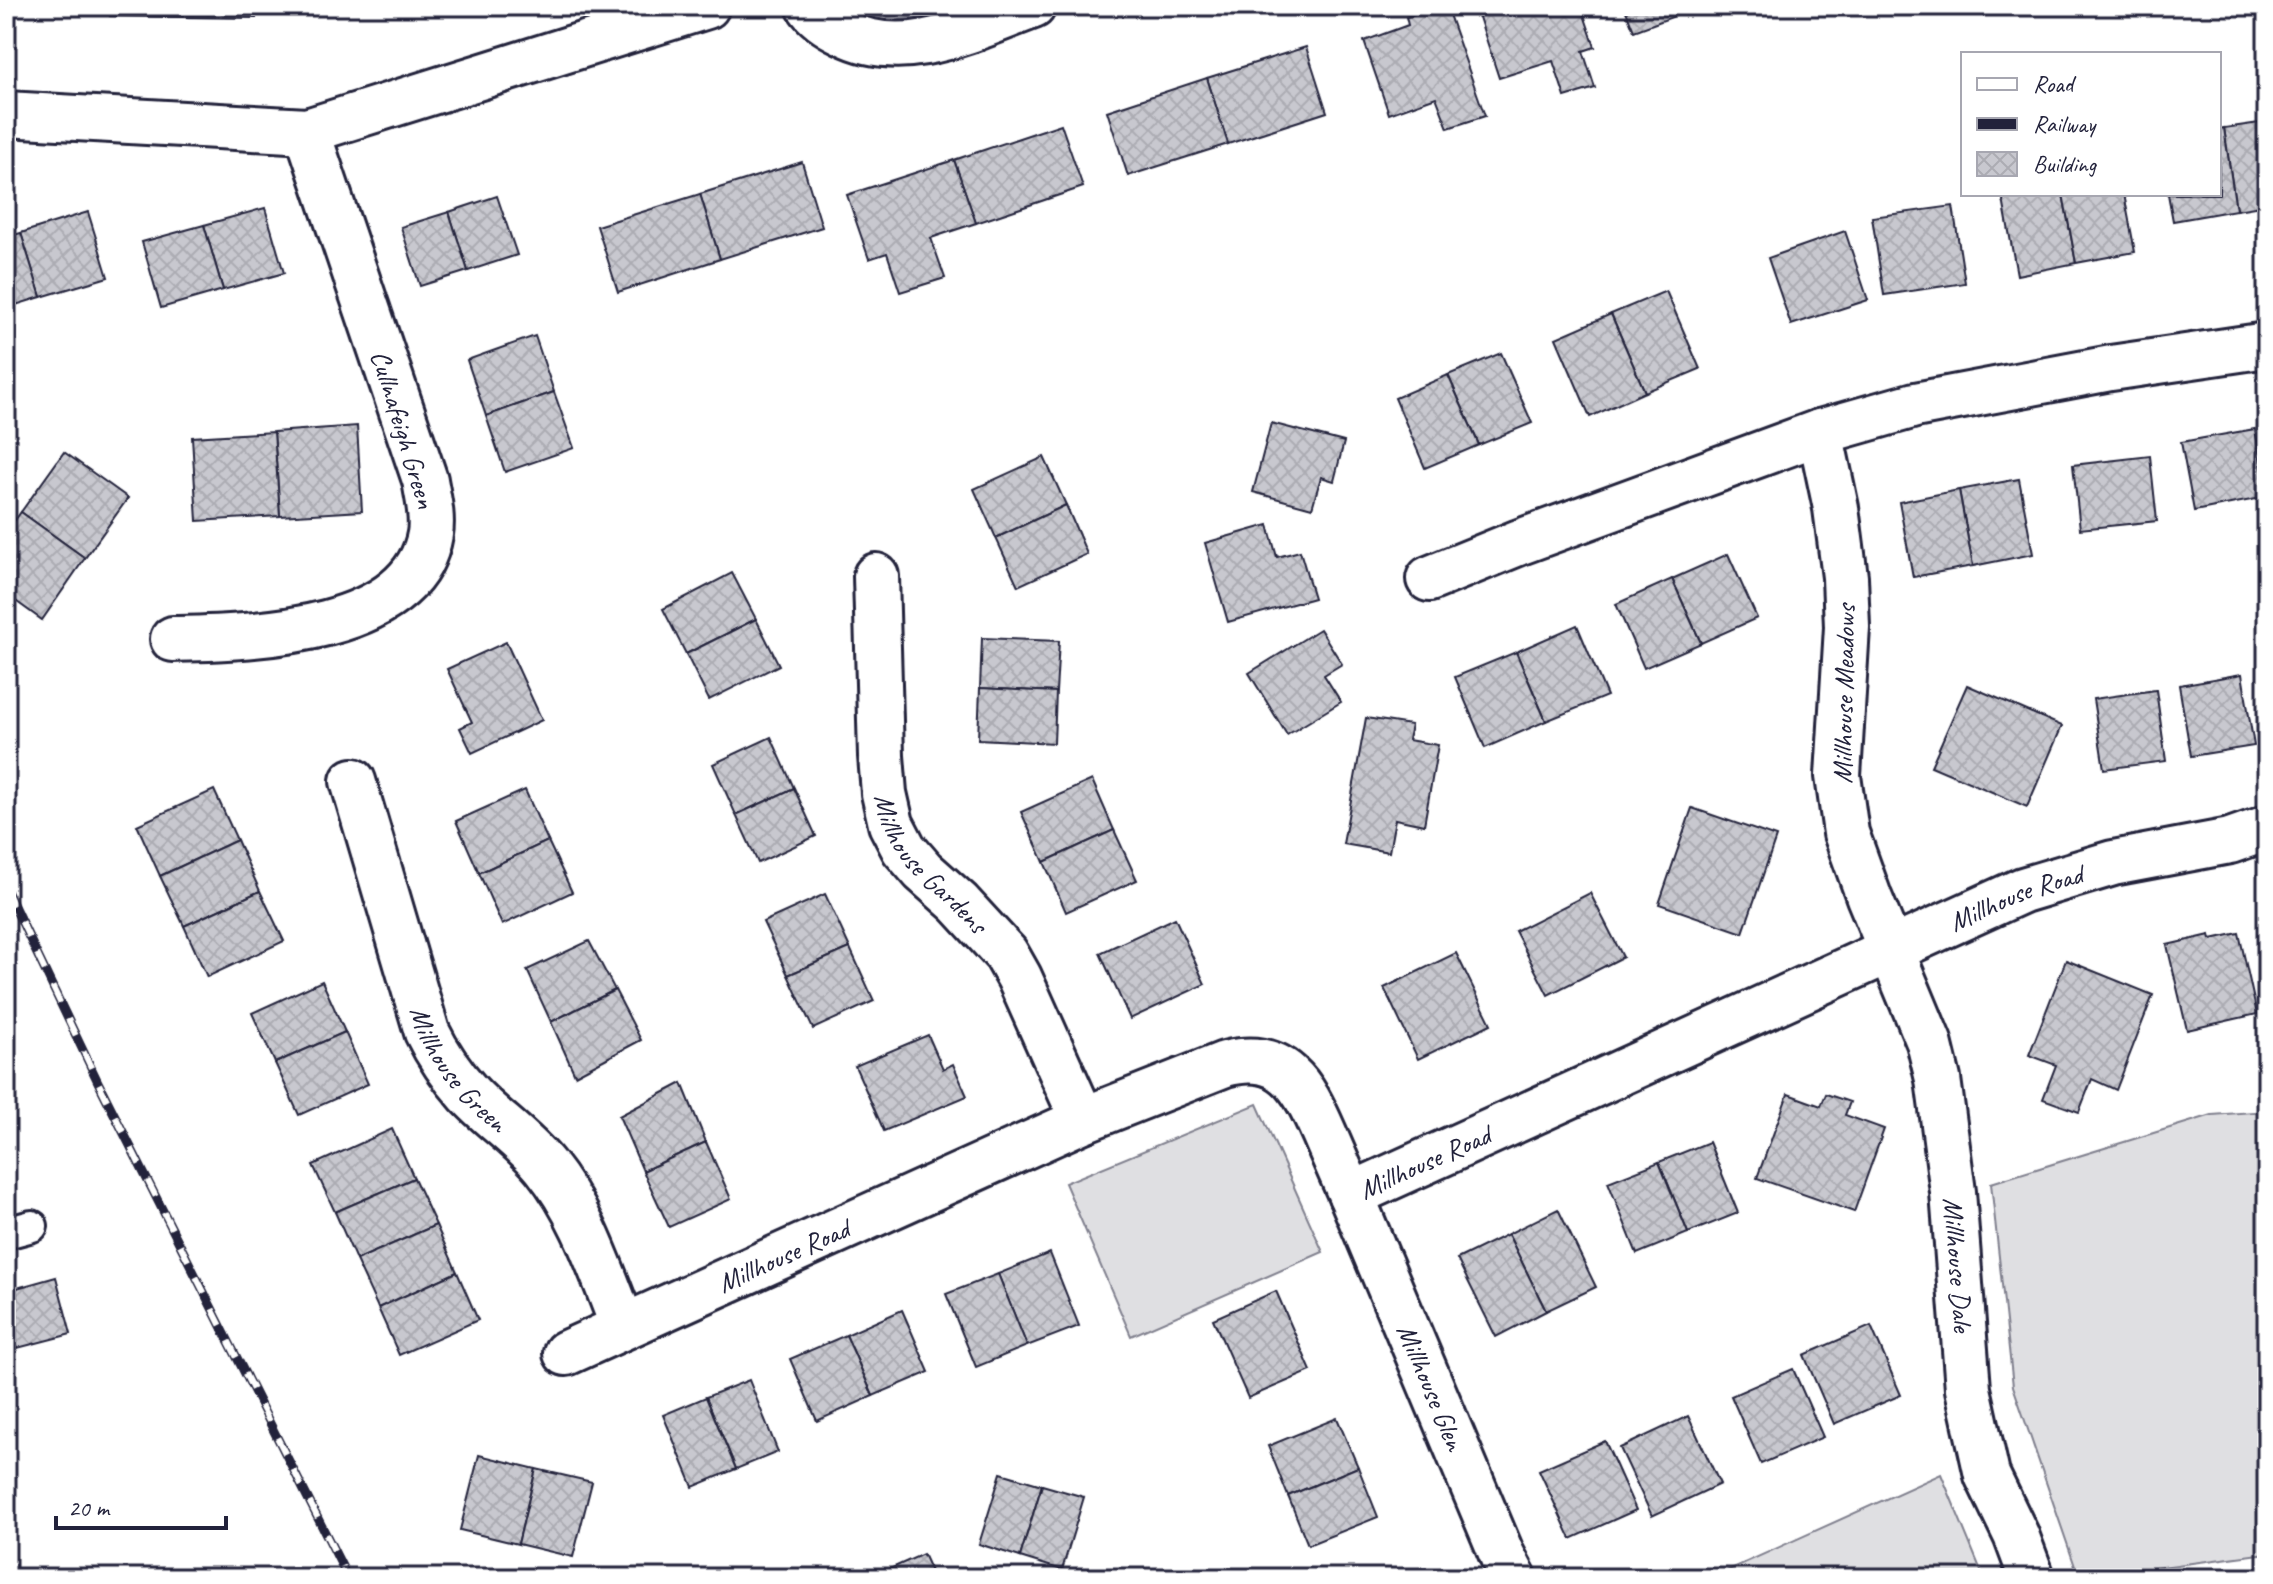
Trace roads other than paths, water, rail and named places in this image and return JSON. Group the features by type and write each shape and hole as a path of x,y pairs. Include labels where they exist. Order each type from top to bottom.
{"street":[{"path":"6,114 307,131 707,6"},
{"path":"809,6 830,26 858,40 886,46 905,46 949,36 1033,6"},
{"name":"Cullnafeigh Green","path":"173,639 285,633 354,613 396,591 413,573 430,536 431,520 425,480 307,131"},
{"path":"1429,579 1520,542 1820,432 1915,405 2111,368 2267,345"},
{"name":"Millhouse Meadows","path":"1820,432 1836,508 1845,577 1847,627 1838,776 1846,833 1891,950"},
{"name":"Millhouse Gardens","path":"876,576 881,756 884,793 891,824 904,849 923,871 959,903 1006,954 1083,1120"},
{"name":"Millhouse Green","path":"353,781 431,1042 469,1095 543,1163 564,1191 583,1226 623,1326"},
{"name":"Millhouse Road","path":"566,1353 1083,1120 1225,1064 1259,1060 1287,1072 1300,1085 1351,1195 2023,890 2113,863 2230,841 2267,828"},
{"name":"Millhouse Dale","path":"1891,950 1929,1042 1938,1079 1953,1192 1968,1389 1975,1425 1987,1475 2016,1535 2032,1578"},
{"name":"Millhouse Glen","path":"1351,1195 1514,1578"}],"railway":[{"path":"6,889 98,1082 348,1578"}]}
